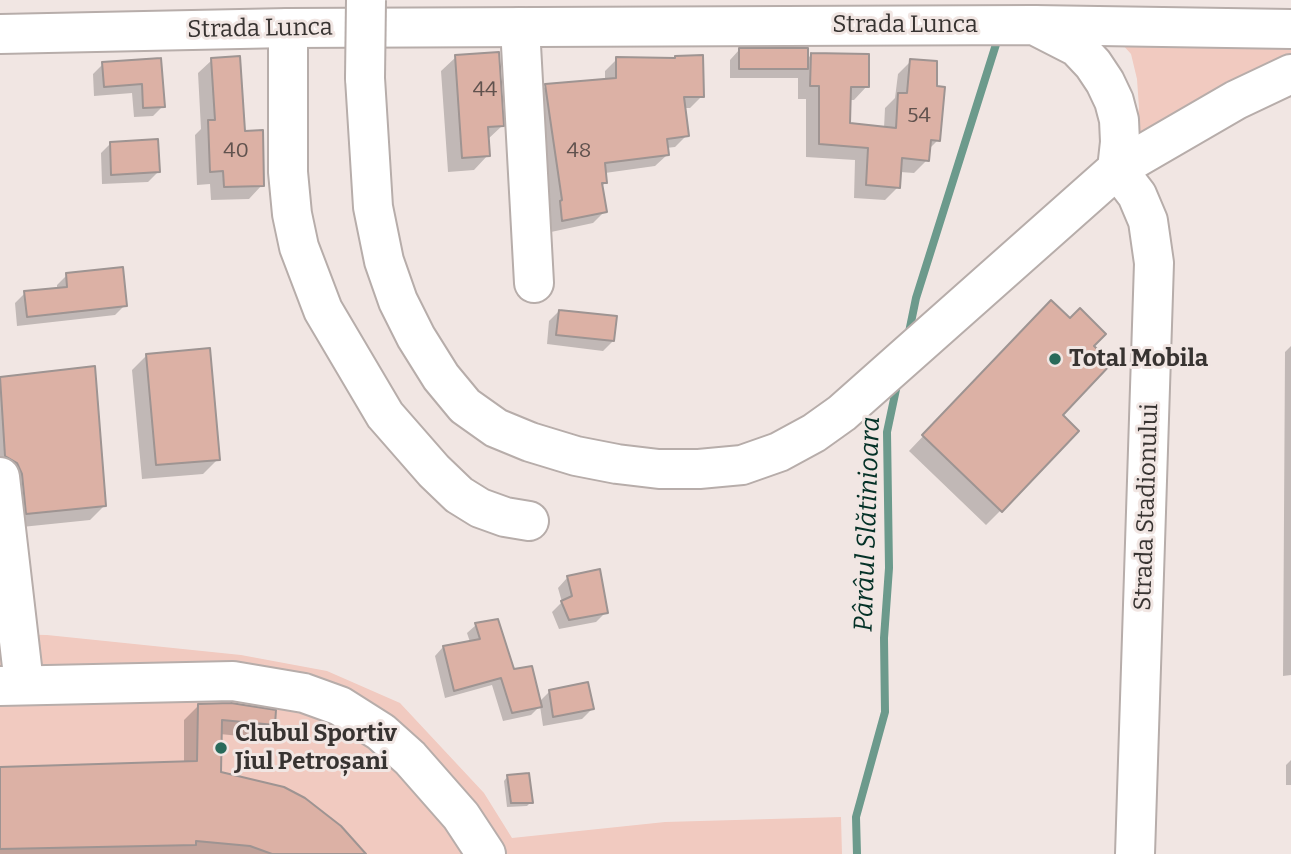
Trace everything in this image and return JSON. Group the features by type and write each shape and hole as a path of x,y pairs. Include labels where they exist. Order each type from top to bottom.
{"main road":[{"path":"366,0 365,78 373,207 384,261 398,301 440,377 466,405 496,428 530,442 607,462 659,469 699,470 741,465 779,452 814,433 870,391 1117,169 1236,100 1291,74"},
{"path":"1034,25 1077,47 1105,82 1119,120 1117,169"},
{"name":"Strada Lunca","path":"0,34 288,28 1034,25 1291,29"},
{"path":"520,27 534,283"},
{"path":"288,28 288,172 292,214 302,257 323,310 341,345 385,415 435,471 459,495 481,508 505,517 529,521"},
{"name":"Strada Stadionului","path":"1117,169 1138,195 1149,222 1154,263 1161,506 1135,854"},
{"path":"0,477 12,685 233,681 304,693 340,706 381,732 411,758 461,816 486,854"}],"shaded area":[{"path":"1112,33 1291,38 1291,60 1133,142 1139,108 1137,79 1131,54"},
{"name":"Clubul Sportiv Jiul Petroșani","path":"0,634 47,635 241,655 327,671 400,703 484,793 512,838 665,822 841,817 842,854 0,854"}],"building":[{"path":"739,48 808,48 808,69 739,69"},
{"path":"499,52 504,126 488,127 490,156 462,158 455,55"},
{"path":"811,53 869,54 869,87 851,87 850,123 896,128 898,93 907,93 910,59 937,61 937,86 945,87 940,141 931,140 929,161 902,158 900,188 866,185 868,148 819,144 819,86 810,86"},
{"path":"703,55 704,97 684,97 689,136 667,139 669,155 605,163 607,183 602,183 607,212 562,221 562,200 545,84 616,78 616,57 675,58"},
{"path":"240,56 245,131 263,130 264,186 224,187 223,171 210,172 208,120 215,120 211,58"},
{"path":"161,58 165,107 143,108 142,84 104,87 102,62"},
{"path":"158,139 160,172 111,175 110,142"},
{"path":"123,267 127,306 27,317 24,291 67,287 66,273"},
{"path":"1051,300 1070,318 1080,308 1106,334 1094,346 1112,363 1063,415 1079,431 1002,512 922,435"},
{"path":"559,310 617,316 614,341 556,335"},
{"path":"210,348 220,460 156,465 146,354"},
{"path":"95,366 106,506 26,514 22,474 17,463 5,456 0,377"},
{"path":"600,569 608,613 569,620 561,601 572,596 567,576"},
{"path":"498,619 514,669 532,666 542,707 512,713 501,678 454,691 443,646 480,639 475,623"},
{"path":"588,682 594,709 553,717 549,690"},
{"path":"231,703 276,710 275,725 222,720 221,772 284,787 305,798 341,826 366,854 272,854 250,846 196,841 196,845 0,849 0,767 197,761 198,704"},
{"path":"529,773 533,803 511,803 507,775"}],"waterway":[{"name":"Pârâul Slătinioara","path":"908,337 916,298 998,38"},
{"name":"Pârâul Slătinioara","path":"857,854 856,817 885,712 884,638 889,568 887,432 898,380"}],"place":[{"name":"Total Mobila","path":"1055,359"},
{"name":"Clubul Sportiv Jiul Petroșani","path":"221,748"}]}
